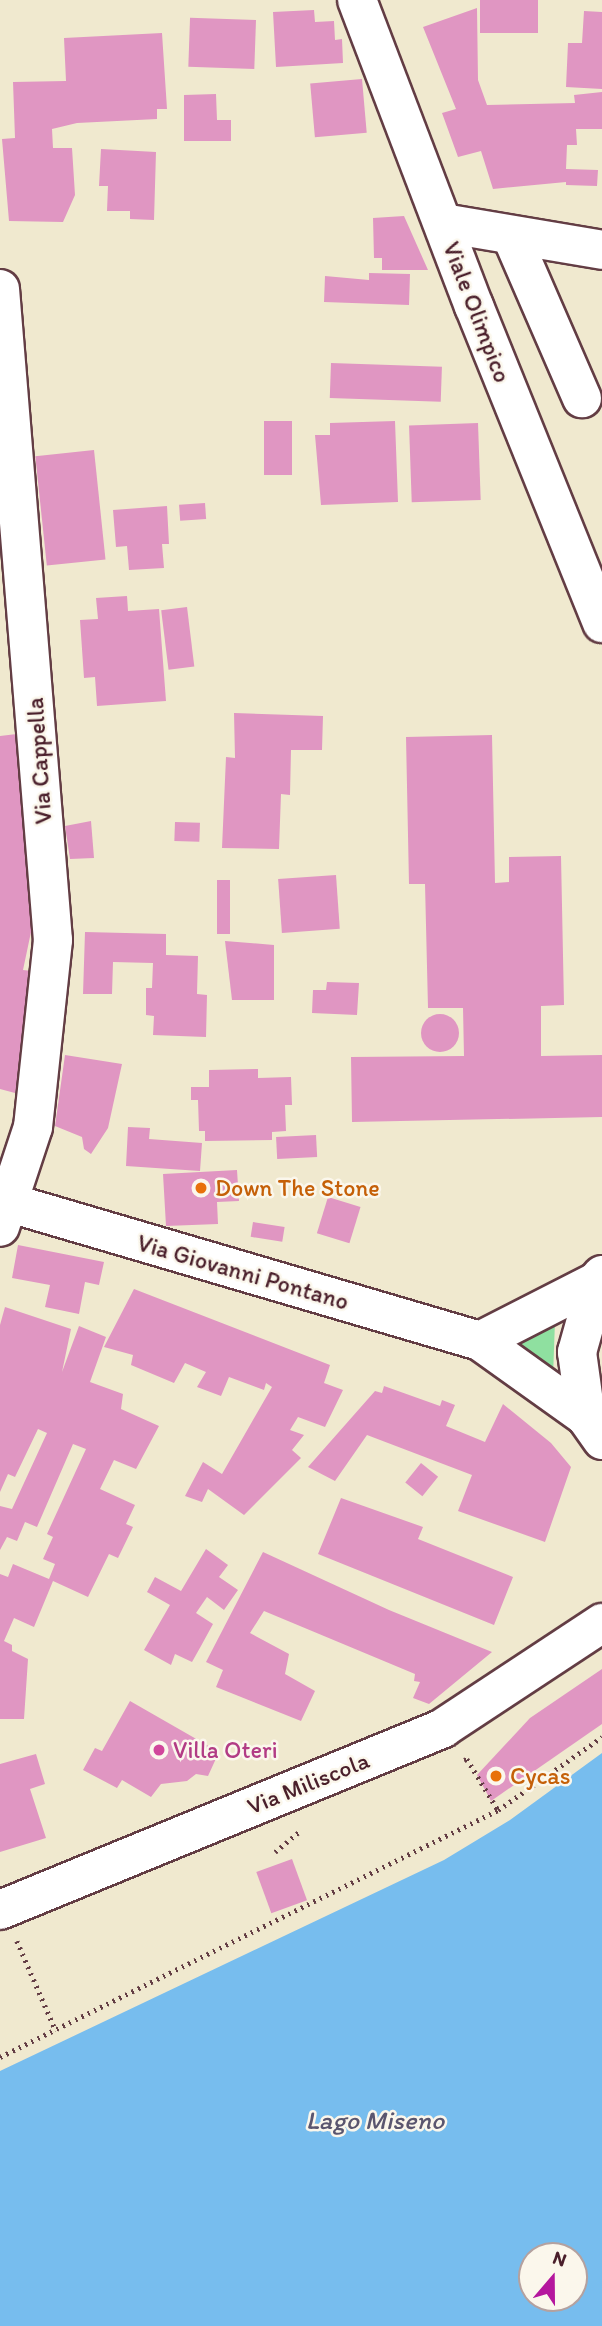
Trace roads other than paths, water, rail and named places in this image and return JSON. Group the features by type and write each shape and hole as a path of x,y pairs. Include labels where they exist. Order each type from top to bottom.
{"street":[{"name":"Viale Olimpico","path":"357,0 602,623"},
{"path":"443,223 602,250"},
{"path":"511,234 582,398"},
{"name":"Via Cappella","path":"0,289 53,940 33,1127 2,1210"},
{"name":"Via Giovanni Pontano","path":"2,1210 480,1341 594,1428"},
{"path":"480,1341 600,1278"},
{"path":"594,1428 577,1352 600,1278"},
{"name":"Via Miliscola","path":"0,1910 443,1728 601,1620"}],"water":[{"name":"Lago Miseno","path":"602,1753 602,2326 0,2326 0,2071 444,1860 510,1820"}],"place":[{"name":"Down The Stone","path":"201,1188"},
{"name":"Villa Oteri","path":"159,1750"},
{"name":"Cycas","path":"496,1776"}]}
